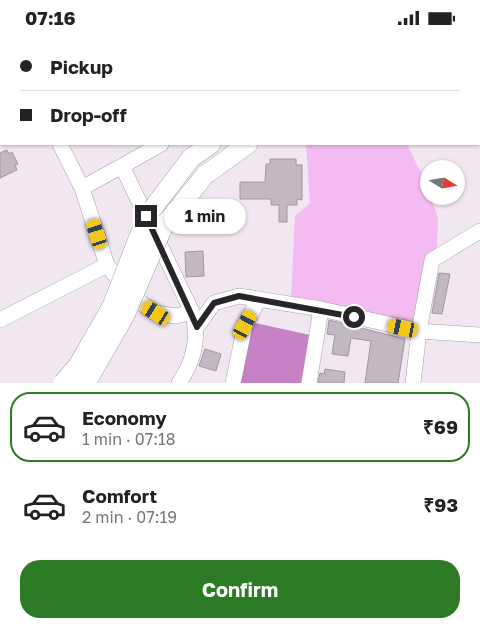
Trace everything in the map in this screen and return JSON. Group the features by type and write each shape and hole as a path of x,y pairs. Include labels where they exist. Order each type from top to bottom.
{"main road":[{"path":"63,383 79,364 112,306 147,216 191,158 210,145"},
{"path":"84,383 90,376 124,315 163,227 206,175 247,145"}],"street":[{"path":"61,145 82,187 107,265 140,303 156,313 176,316 192,312"},
{"path":"82,187 159,145"},
{"path":"122,166 192,312 197,327"},
{"path":"412,383 432,260 480,231"},
{"path":"0,320 107,265"},
{"path":"180,383 188,369 197,327 214,303 239,296 321,309 419,331 480,335"},
{"path":"233,383 245,325 259,299"},
{"path":"309,383 321,309"}],"shaded area":[{"path":"306,145 407,145 420,171 420,205 434,205 438,219 437,248 414,326 291,299 295,216 310,203"},
{"path":"251,322 310,335 301,383 239,383"}],"building":[{"path":"7,150 9,154 12,152 18,164 15,165 17,170 0,178 0,153"},
{"path":"270,159 296,159 296,165 302,165 302,200 297,199 297,205 287,205 287,222 279,222 279,205 271,205 271,199 240,199 240,182 265,182 266,164 270,164"},
{"path":"203,251 204,276 186,277 185,252"},
{"path":"439,273 450,274 442,314 432,313"},
{"path":"329,320 405,339 398,383 365,383 371,341 351,338 348,356 332,354 335,335 327,334"},
{"path":"205,349 221,354 216,371 199,366"},
{"path":"325,369 345,372 344,383 318,383 320,373 324,374"}],"route":[{"path":"146,216 192,312 197,327 214,303 239,296 321,309 354,317"}]}
